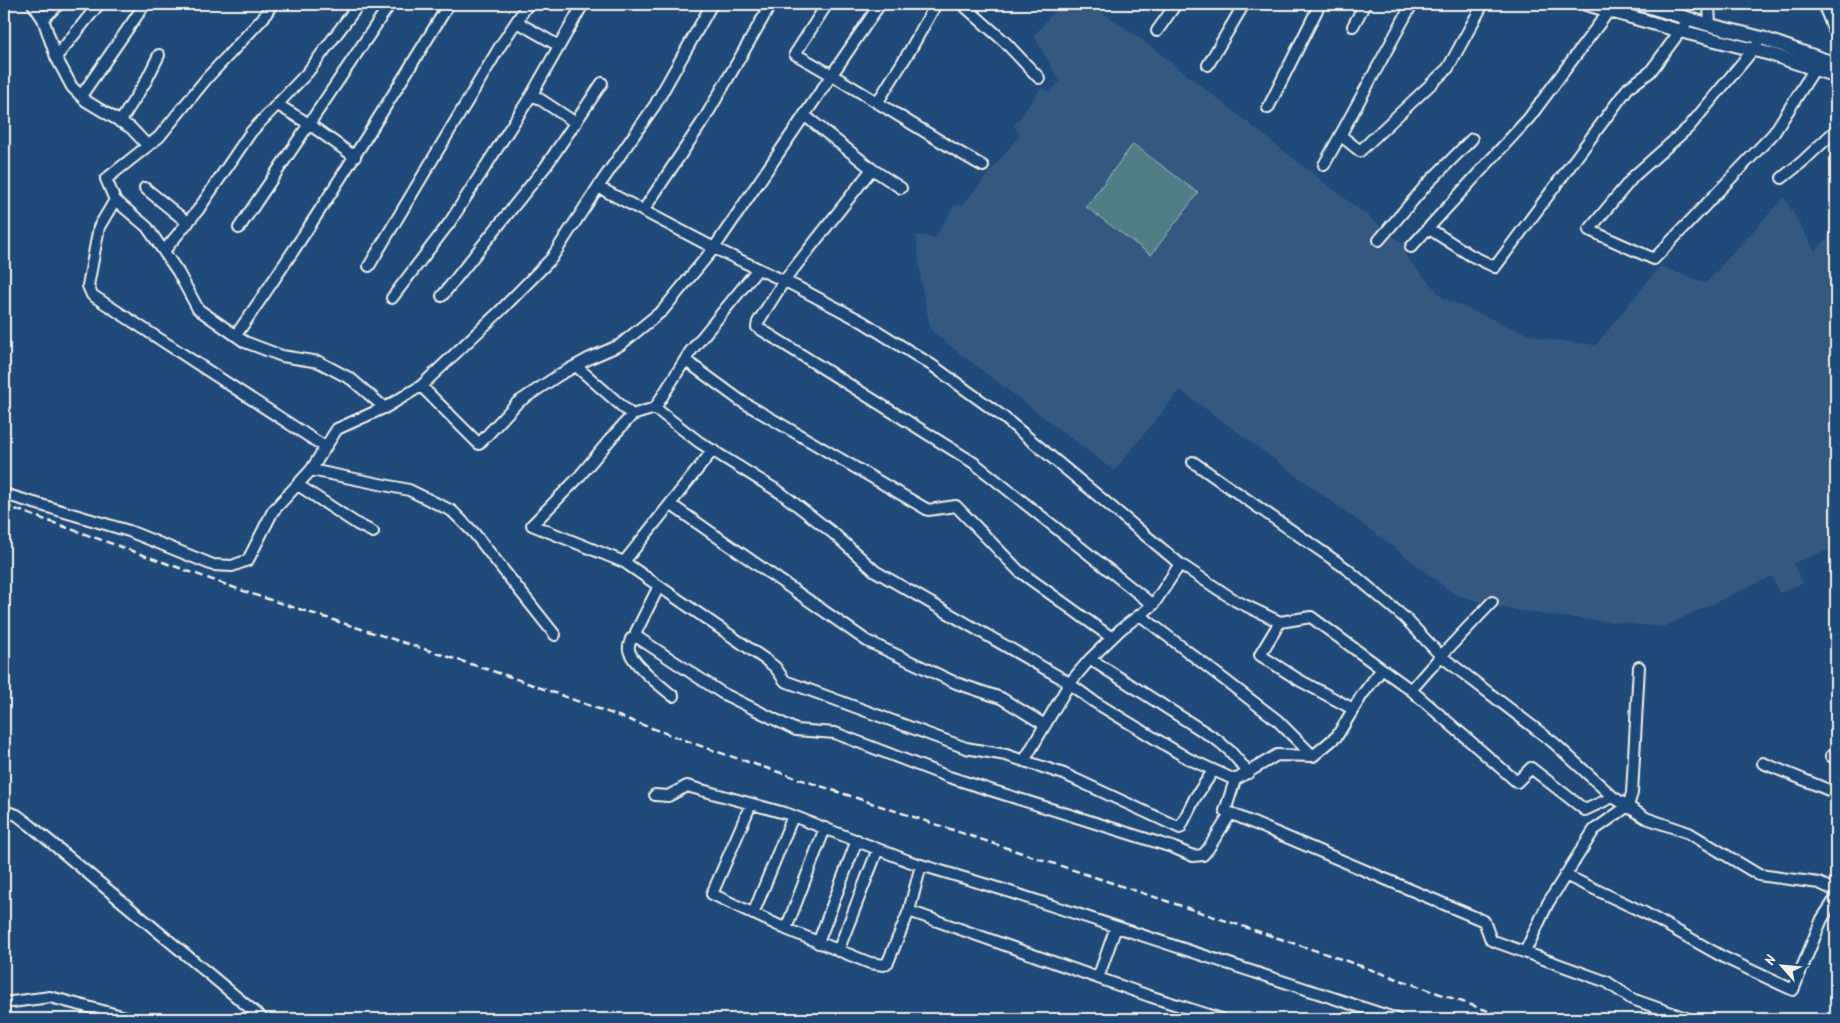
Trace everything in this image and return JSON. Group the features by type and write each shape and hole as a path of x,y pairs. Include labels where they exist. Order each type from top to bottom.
{"highway":[{"path":"1826,4 1836,29"}],"main road":[{"path":"1586,4 1612,7 1680,31 1790,60 1818,64 1836,64"},
{"path":"1640,4 1762,38 1818,64 1836,76"}],"street":[{"path":"33,4 43,19 56,57 72,87 86,101 131,128 148,145"},
{"path":"43,19 59,4"},
{"path":"56,57 98,4"},
{"path":"81,96 145,4"},
{"path":"272,4 264,17 207,78 159,137 106,179 115,200 147,227 164,251 198,309 245,342 282,356 319,362 352,379 385,408"},
{"path":"164,251 198,210 251,132 308,72 359,4"},
{"path":"239,228 390,4"},
{"path":"236,335 355,157 449,4"},
{"path":"369,266 528,4"},
{"path":"392,298 450,222 532,94 583,4"},
{"path":"4,494 129,531 213,565 232,566 248,560 273,511 312,470 337,429 385,408 421,386 501,310 551,259 598,187 655,106 712,4"},
{"path":"643,211 705,118 771,4"},
{"path":"828,4 795,54 833,74 877,103 982,166"},
{"path":"421,386 479,444 517,403 576,366 620,345 663,310 714,248 880,4"},
{"path":"877,103 910,52 936,4"},
{"path":"962,4 1005,42 1039,78"},
{"path":"1158,31 1176,4"},
{"path":"1208,65 1244,4"},
{"path":"1268,108 1320,4"},
{"path":"1353,26 1365,4"},
{"path":"1324,165 1412,4"},
{"path":"1340,135 1360,151 1448,68 1483,4"},
{"path":"1709,4 1710,25"},
{"path":"1411,247 1529,118 1612,7"},
{"path":"1428,228 1470,255 1495,267 1628,88 1650,72 1689,18"},
{"path":"516,22 559,46"},
{"path":"1762,38 1688,127 1634,176 1589,230 1654,259 1774,133 1818,64"},
{"path":"120,122 146,81 160,54"},
{"path":"442,296 546,166 602,83"},
{"path":"532,94 576,123"},
{"path":"278,105 309,124 355,157"},
{"path":"804,116 872,169 901,188"},
{"path":"1782,178 1836,130"},
{"path":"1380,240 1428,183 1472,139"},
{"path":"872,169 784,281 758,322 757,327 974,463 1153,605"},
{"path":"598,187 714,248 784,281 863,322 933,366 1002,416 1180,564 1236,601 1280,622 1311,617 1411,690 1516,782 1531,768 1585,810 1613,797"},
{"path":"145,188 188,223"},
{"path":"115,200 99,227 88,286 92,295 325,447"},
{"path":"758,269 685,360 655,408 632,415 612,436 578,478 532,526 624,562 766,660 775,667 785,681 966,748 1006,755 1064,774 1180,828 1195,798 1213,771"},
{"path":"685,360 741,401 928,510 956,506 1019,571 1112,638"},
{"path":"576,366 632,415"},
{"path":"655,408 712,450 780,493 833,533 875,571 922,596 1188,758 1235,780"},
{"path":"624,562 712,450"},
{"path":"1193,462 1347,569 1405,618 1441,656 1554,743 1613,797 1646,818 1689,833 1759,875 1819,883 1836,891"},
{"path":"312,470 409,490 452,511 474,533 555,635"},
{"path":"298,485 357,524 373,532"},
{"path":"670,504 867,641 956,683 1001,698 1045,725"},
{"path":"1024,761 1069,684 1090,659 1112,638 1153,605 1180,564"},
{"path":"637,637 636,632 659,586"},
{"path":"1411,690 1492,602"},
{"path":"1140,615 1277,720 1312,756"},
{"path":"1280,622 1260,655 1299,680 1353,709"},
{"path":"637,637 631,639 628,649 631,656 673,696"},
{"path":"637,637 722,693 796,730 835,733 950,777 1172,847 1193,856 1202,855 1208,849 1231,813"},
{"path":"1090,659 1217,740 1249,772"},
{"path":"1525,952 1548,903 1594,830 1628,806 1632,793 1639,667"},
{"path":"1382,669 1353,709 1337,736 1312,756 1278,755 1235,780 1225,810 1484,921 1491,940 1607,982 1632,999 1689,1019"},
{"path":"1763,763 1836,793"},
{"path":"656,795 668,796 687,786 793,816 921,865 1397,1019"},
{"path":"751,804 712,894 818,943 870,963 884,965 888,962 909,911 921,865"},
{"path":"4,811 16,815 30,825 263,1019"},
{"path":"753,914 793,816"},
{"path":"786,929 825,828"},
{"path":"818,943 857,840"},
{"path":"838,951 878,848"},
{"path":"1565,875 1646,914 1722,957 1793,990 1822,919 1836,898"},
{"path":"909,911 1221,1019"},
{"path":"1098,978 1116,927"},
{"path":"4,1003 50,996 133,1019"}],"shaded area":[{"path":"1060,4 1091,4 1145,42 1410,250 1405,256 1443,298 1512,328 1545,339 1596,345 1660,266 1706,283 1784,197 1815,251 1836,230 1836,547 1793,563 1803,583 1779,593 1772,576 1663,627 1554,616 1498,607 1454,594 1180,390 1114,471 931,331 922,288 916,235 935,238 954,206 963,205 1020,135 1014,126 1042,87 1049,92 1060,82 1034,36"}],"green space":[{"path":"1133,144 1198,193 1151,255 1086,207"}],"railway":[{"path":"4,505 252,594 508,676 712,750 1338,958 1511,1019"}]}
